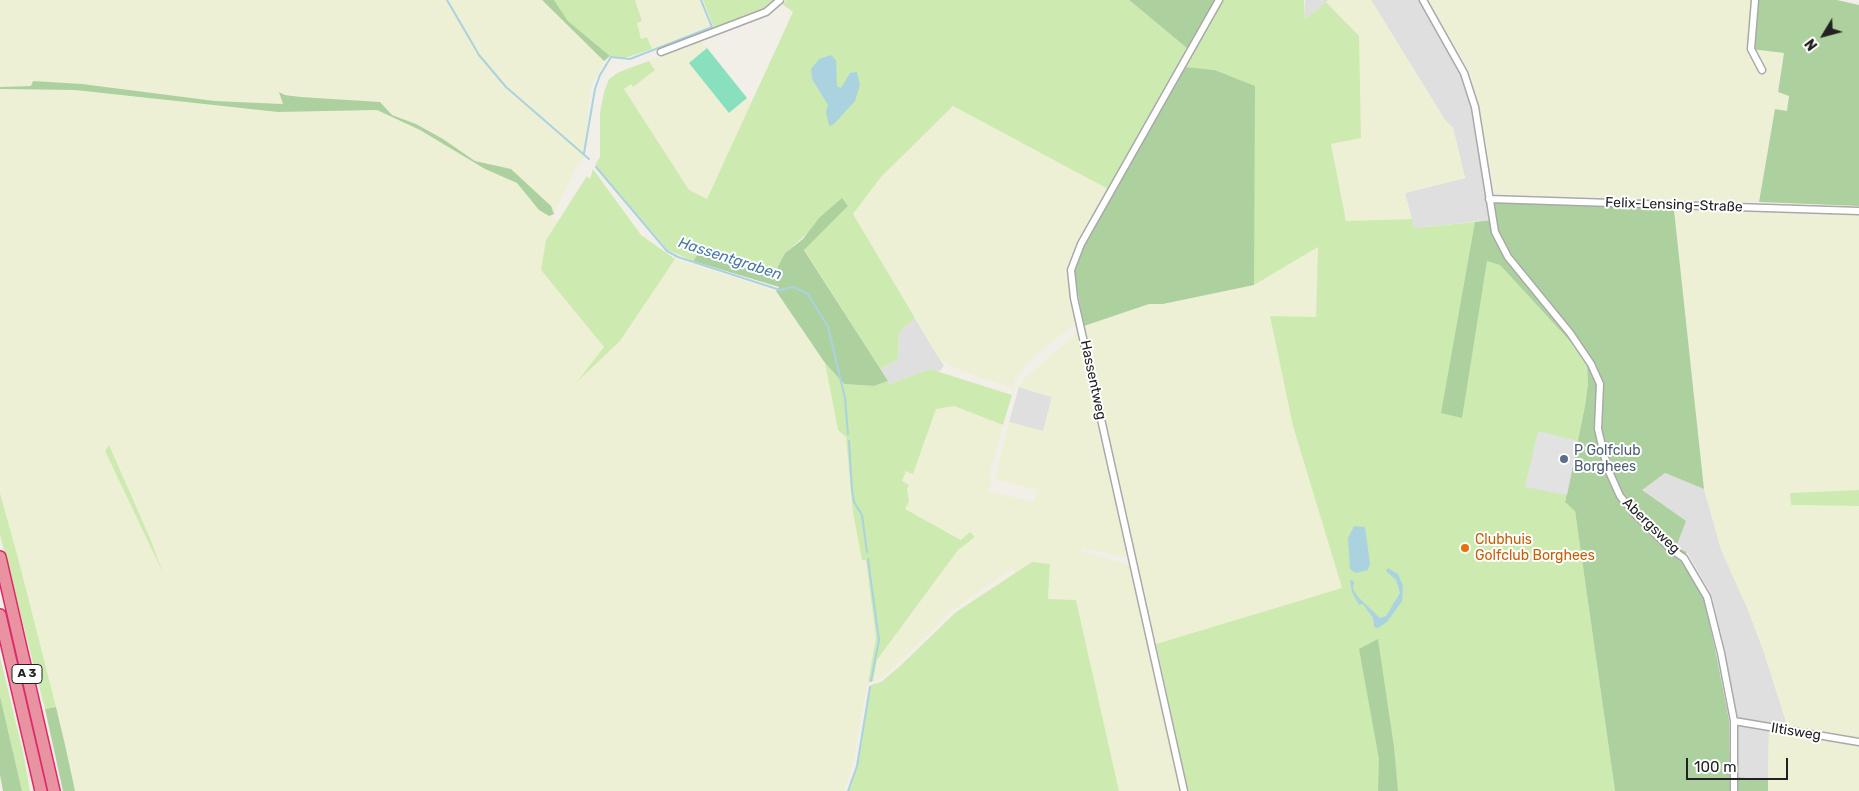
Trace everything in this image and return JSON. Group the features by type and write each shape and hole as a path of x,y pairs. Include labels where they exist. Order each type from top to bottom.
{"highway":[{"name":"A 3","path":"0,557 54,791"},
{"name":"A 3","path":"0,615 41,791"}],"street":[{"path":"662,52 766,12 780,0"},
{"name":"Hassentweg","path":"1184,791 1074,298 1072,270 1081,244 1219,0"},
{"name":"Abergsweg","path":"1423,0 1464,73 1475,107 1495,232 1508,257 1570,333 1596,374 1600,384 1598,429 1607,466 1620,496 1634,513 1665,543 1684,558 1707,597 1721,653 1734,721 1734,791"},
{"path":"1755,0 1751,49 1762,70"},
{"name":"Felix-Lensing-Straße","path":"1489,199 1859,211"},
{"name":"Iltisweg","path":"1734,721 1859,742"}],"shaded area":[{"path":"1305,0 1329,0 1305,19"},
{"path":"1371,0 1423,0 1464,73 1475,107 1492,220 1413,228 1405,193 1465,178 1453,128 1445,120"},
{"path":"915,318 944,366 939,372 930,369 890,384 880,369 898,359 899,332"},
{"path":"1019,387 1052,397 1043,432 1009,422"},
{"path":"1538,431 1578,441 1567,495 1525,487"},
{"path":"1665,473 1704,489 1764,652 1788,728 1769,729 1768,780 1738,777 1737,719 1723,643 1711,594 1687,552 1676,547 1641,490"}],"green space":[{"path":"0,0 542,0 604,61 590,89 585,155 575,169 554,214 551,206 511,169 475,161 443,139 416,124 392,115 380,102 301,97 280,93 284,104 215,101 82,84 33,81 32,86 0,87"},
{"path":"542,0 554,0 568,21 610,56 604,61"},
{"path":"554,0 635,0 642,21 637,23 641,39 647,37 652,49 625,58 610,56 568,21"},
{"path":"635,0 700,0 710,26 652,49 647,37 641,39 637,22 642,21"},
{"path":"703,0 775,0 767,7 714,28"},
{"path":"787,0 1129,0 1188,49 1219,0 1304,0 1305,19 1326,2 1359,36 1361,138 1331,144 1346,221 1412,219 1413,228 1475,222 1500,265 1580,352 1587,365 1588,384 1585,406 1565,501 1575,511 1615,791 1188,791 1156,644 1342,588 1293,426 1270,316 1316,317 1318,247 1254,285 1254,86 1215,70 1186,67 1180,62 1108,189 953,106 881,177 853,214 915,318 899,332 898,359 880,369 804,249 848,206 819,218 810,231 785,253 775,272 700,253 693,261 668,250 595,165 600,157 600,113 604,92 609,79 619,72 649,61 655,70 633,87 631,84 624,89 689,190 707,199 793,12 782,4"},
{"path":"1129,0 1215,0 1188,49"},
{"path":"1329,0 1371,0 1445,120 1453,128 1465,178 1405,193 1412,219 1346,221 1331,143 1359,36 1326,2"},
{"path":"1428,0 1755,0 1784,53 1778,92 1789,96 1787,111 1775,109 1759,202 1495,194 1479,105 1470,72"},
{"path":"1755,0 1837,0 1859,5 1859,206 1759,202 1775,109 1787,111 1789,96 1778,92 1784,53 1751,49"},
{"path":"701,41 707,48 690,63 730,113 747,98 752,103 707,200 689,191 623,89 632,84 633,86 655,69 649,61"},
{"path":"707,48 747,98 729,113 689,63"},
{"path":"1186,67 1215,70 1255,86 1254,285 1163,304 1149,304 1084,326 1074,272 1083,246"},
{"path":"33,81 82,84 215,101 283,104 279,92 285,95 301,97 380,102 392,115 416,124 443,139 475,161 511,169 551,206 554,214 549,216 539,210 517,183 485,169 420,130 377,110 278,112 75,90 0,89 0,87 31,86"},
{"path":"0,89 75,90 278,112 377,110 420,130 485,169 517,183 539,210 558,221 546,240 541,270 605,347 581,378 620,341 675,259 776,291 825,363 838,430 846,437 853,513 862,560 866,560 876,638 852,767 844,791 75,791 56,707 0,493","holes":["109,446 160,567 105,451"]},
{"path":"953,106 1108,189 1077,241 1065,271 1076,323 1029,361 1015,380 1013,388 958,370 938,357 853,214 881,177"},
{"path":"593,169 641,235 675,259 620,341 577,382 604,347 541,270 546,240 587,176 590,179"},
{"path":"842,198 848,206 804,250 888,381 874,386 844,384 825,363 776,291 779,287 693,261 699,253 775,272 785,253 803,239 819,218"},
{"path":"1489,199 1674,210 1704,489 1665,473 1642,490 1686,521 1676,547 1687,552 1681,561 1696,582 1703,596 1715,648 1729,720 1730,791 1615,791 1575,511 1565,502 1585,406 1588,384 1587,365 1580,352 1500,265 1487,261 1462,418 1441,413 1475,222 1492,220"},
{"path":"1674,210 1859,215 1859,490 1790,493 1791,505 1859,506 1859,740 1788,728 1764,652 1721,550 1704,489"},
{"path":"1318,247 1316,318 1270,316 1293,426 1342,588 1156,644 1084,326 1149,304 1163,304 1254,285"},
{"path":"1078,332 1129,558 1082,548 1081,551 1132,566 1180,791 1119,791 1076,601 1048,599 1050,564 1032,562 1015,575 1012,569 954,609 882,678 873,681 877,661 958,549 975,537 962,540 905,509 909,494 902,481 906,471 913,473 936,408 954,406 1003,425 989,476 992,481 988,491 1034,502 1037,490 995,479 1009,422 1043,431 1052,397 1019,387 1024,379"},
{"path":"825,363 844,384 874,386 888,381 890,384 930,369 1012,395 1003,425 954,406 936,409 913,474 906,471 902,481 909,485 907,489 909,501 905,509 961,540 970,532 975,537 958,550 877,660 873,681 868,682 876,638 866,560 862,560 853,513 846,437 838,430"},
{"path":"109,445 149,536 163,573 105,451"},
{"path":"1859,490 1859,506 1791,505 1790,493"},
{"path":"0,493 56,707 45,709 0,535"},
{"path":"1032,562 1050,564 1048,599 1076,600 1119,791 848,791 857,766 871,685 881,682 899,667 956,612"},
{"path":"1378,639 1394,747 1398,791 1378,791 1379,759 1359,649"},
{"path":"0,657 23,752 30,791 22,791 0,696"},
{"path":"0,696 22,791 3,791 0,775"},
{"path":"56,707 75,791 63,791 45,709"},
{"path":"1769,729 1859,743 1859,791 1768,791"},
{"path":"1738,777 1768,780 1768,791 1738,791"}],"water":[{"path":"831,55 836,60 837,86 841,88 850,73 857,72 860,85 855,101 834,124 829,126 826,112 828,105 812,79 811,69 819,59"},
{"path":"1354,526 1365,527 1370,563 1368,570 1356,573 1350,569 1348,538"},
{"path":"1388,568 1398,574 1403,586 1402,601 1387,622 1378,628 1374,627 1373,618 1363,604 1359,605 1352,592 1350,580 1354,581 1353,589 1358,597 1380,618 1386,616 1400,593 1396,580 1386,571"}],"waterway":[{"name":"Hassentgraben","path":"447,0 479,55 506,87 589,159"},
{"path":"584,153 595,89 600,75 611,57 630,59 712,27 701,0"},
{"name":"Hassentgraben","path":"596,167 667,251 678,257 780,290 793,287 808,294 828,327 845,398 848,434"},
{"name":"Hassentgraben","path":"849,441 852,490 854,502 862,515 867,552"},
{"name":"Hassentgraben","path":"868,559 879,640 871,681"},
{"name":"Hassentgraben","path":"848,791 857,766 870,687"}],"place":[{"name":"P Golfclub Borghees","path":"1564,459"},
{"name":"Clubhuis Golfclub Borghees","path":"1465,548"}]}
